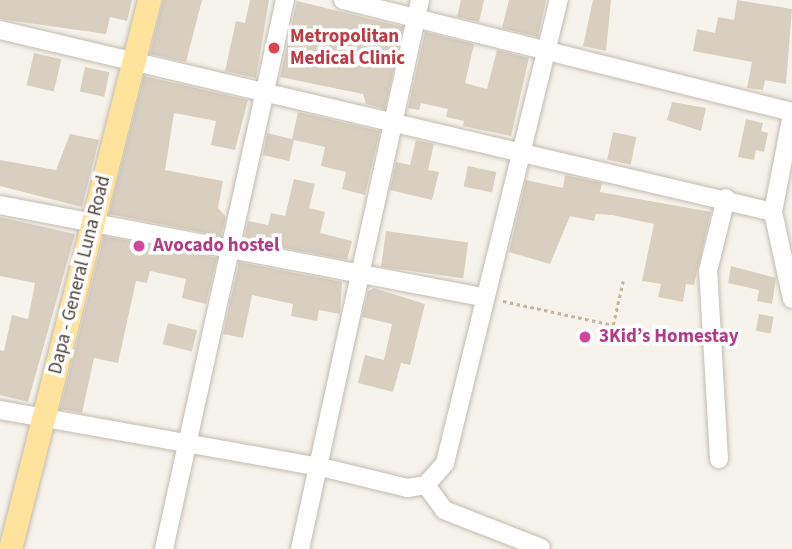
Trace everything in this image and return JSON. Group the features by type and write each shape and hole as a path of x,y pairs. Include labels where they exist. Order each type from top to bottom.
{"main road":[{"name":"Dapa - General Luna Road","path":"10,549 94,226 149,0"}],"street":[{"path":"163,549 226,252 285,0"},
{"path":"343,0 418,8 548,49 792,113 773,212 792,299"},
{"path":"0,410 321,467 407,488 426,485 445,463 482,297 523,154 559,0"},
{"path":"300,549 321,467 418,8"},
{"path":"0,30 394,119 523,154 726,198 773,212"},
{"path":"719,459 708,271 726,198"},
{"path":"0,205 226,252 482,297"},
{"path":"426,485 444,510 541,548"}],"path":[{"path":"482,297 613,325 624,282"}],"building":[{"path":"0,0 132,0 127,21 110,17 106,34 0,19"},
{"path":"163,0 202,0 186,62 150,54"},
{"path":"250,0 269,0 256,78 225,71 236,21 245,23"},
{"path":"461,0 484,0 479,22 457,17"},
{"path":"509,0 546,0 538,37 502,28"},
{"path":"593,0 611,0 606,51 583,46"},
{"path":"737,0 792,9 786,84 765,80 763,90 747,88 752,62 693,51 697,29 715,33 718,17 734,20"},
{"path":"297,1 403,27 385,109 366,104 363,94 280,77"},
{"path":"425,32 474,44 465,83 487,89 497,50 529,58 511,136 463,126 464,121 446,117 448,109 421,103 419,110 408,108"},
{"path":"34,53 61,59 54,91 27,85"},
{"path":"85,67 109,72 104,97 80,91"},
{"path":"144,76 248,100 235,150 211,145 216,121 174,113 165,170 223,181 218,208 226,217 221,236 109,214"},
{"path":"672,102 706,108 701,131 667,120"},
{"path":"298,112 380,131 365,195 342,189 346,172 321,166 325,147 294,140 289,161 263,155 267,133 292,139"},
{"path":"746,119 763,123 761,131 768,133 764,152 756,150 754,160 738,157"},
{"path":"613,132 636,137 631,164 607,159"},
{"path":"70,134 99,140 82,207 0,186 0,160 56,170"},
{"path":"416,140 434,144 428,170 439,172 432,200 390,190 396,162 410,165"},
{"path":"468,166 496,172 492,193 464,187"},
{"path":"565,175 602,183 600,192 711,212 694,285 686,284 683,302 658,297 661,284 642,281 654,224 612,215 596,214 594,221 570,216 550,264 509,252 526,180 563,188"},
{"path":"294,179 315,184 309,208 325,212 320,233 352,241 347,260 244,240 248,221 268,225 271,213 285,216"},
{"path":"0,217 75,234 28,402 0,395 0,350 4,351 12,315 28,319 35,283 0,276"},
{"path":"386,231 468,243 463,278 381,267"},
{"path":"104,236 217,258 206,304 182,298 186,279 150,271 147,283 136,281 118,363 94,358 82,413 60,409"},
{"path":"239,262 342,282 340,314 319,310 317,321 291,316 293,304 252,295 243,338 223,334"},
{"path":"731,266 776,278 772,304 757,301 759,290 728,283"},
{"path":"374,288 425,304 410,365 401,363 393,392 358,383 365,355 384,360 392,324 362,317 368,291"},
{"path":"759,314 774,317 770,334 756,331"},
{"path":"168,323 197,330 192,352 163,344"}],"place":[{"name":"Metropolitan Medical Clinic","path":"274,48"},
{"name":"Avocado hostel","path":"139,246"},
{"name":"3Kid’s Homestay","path":"585,337"}]}
